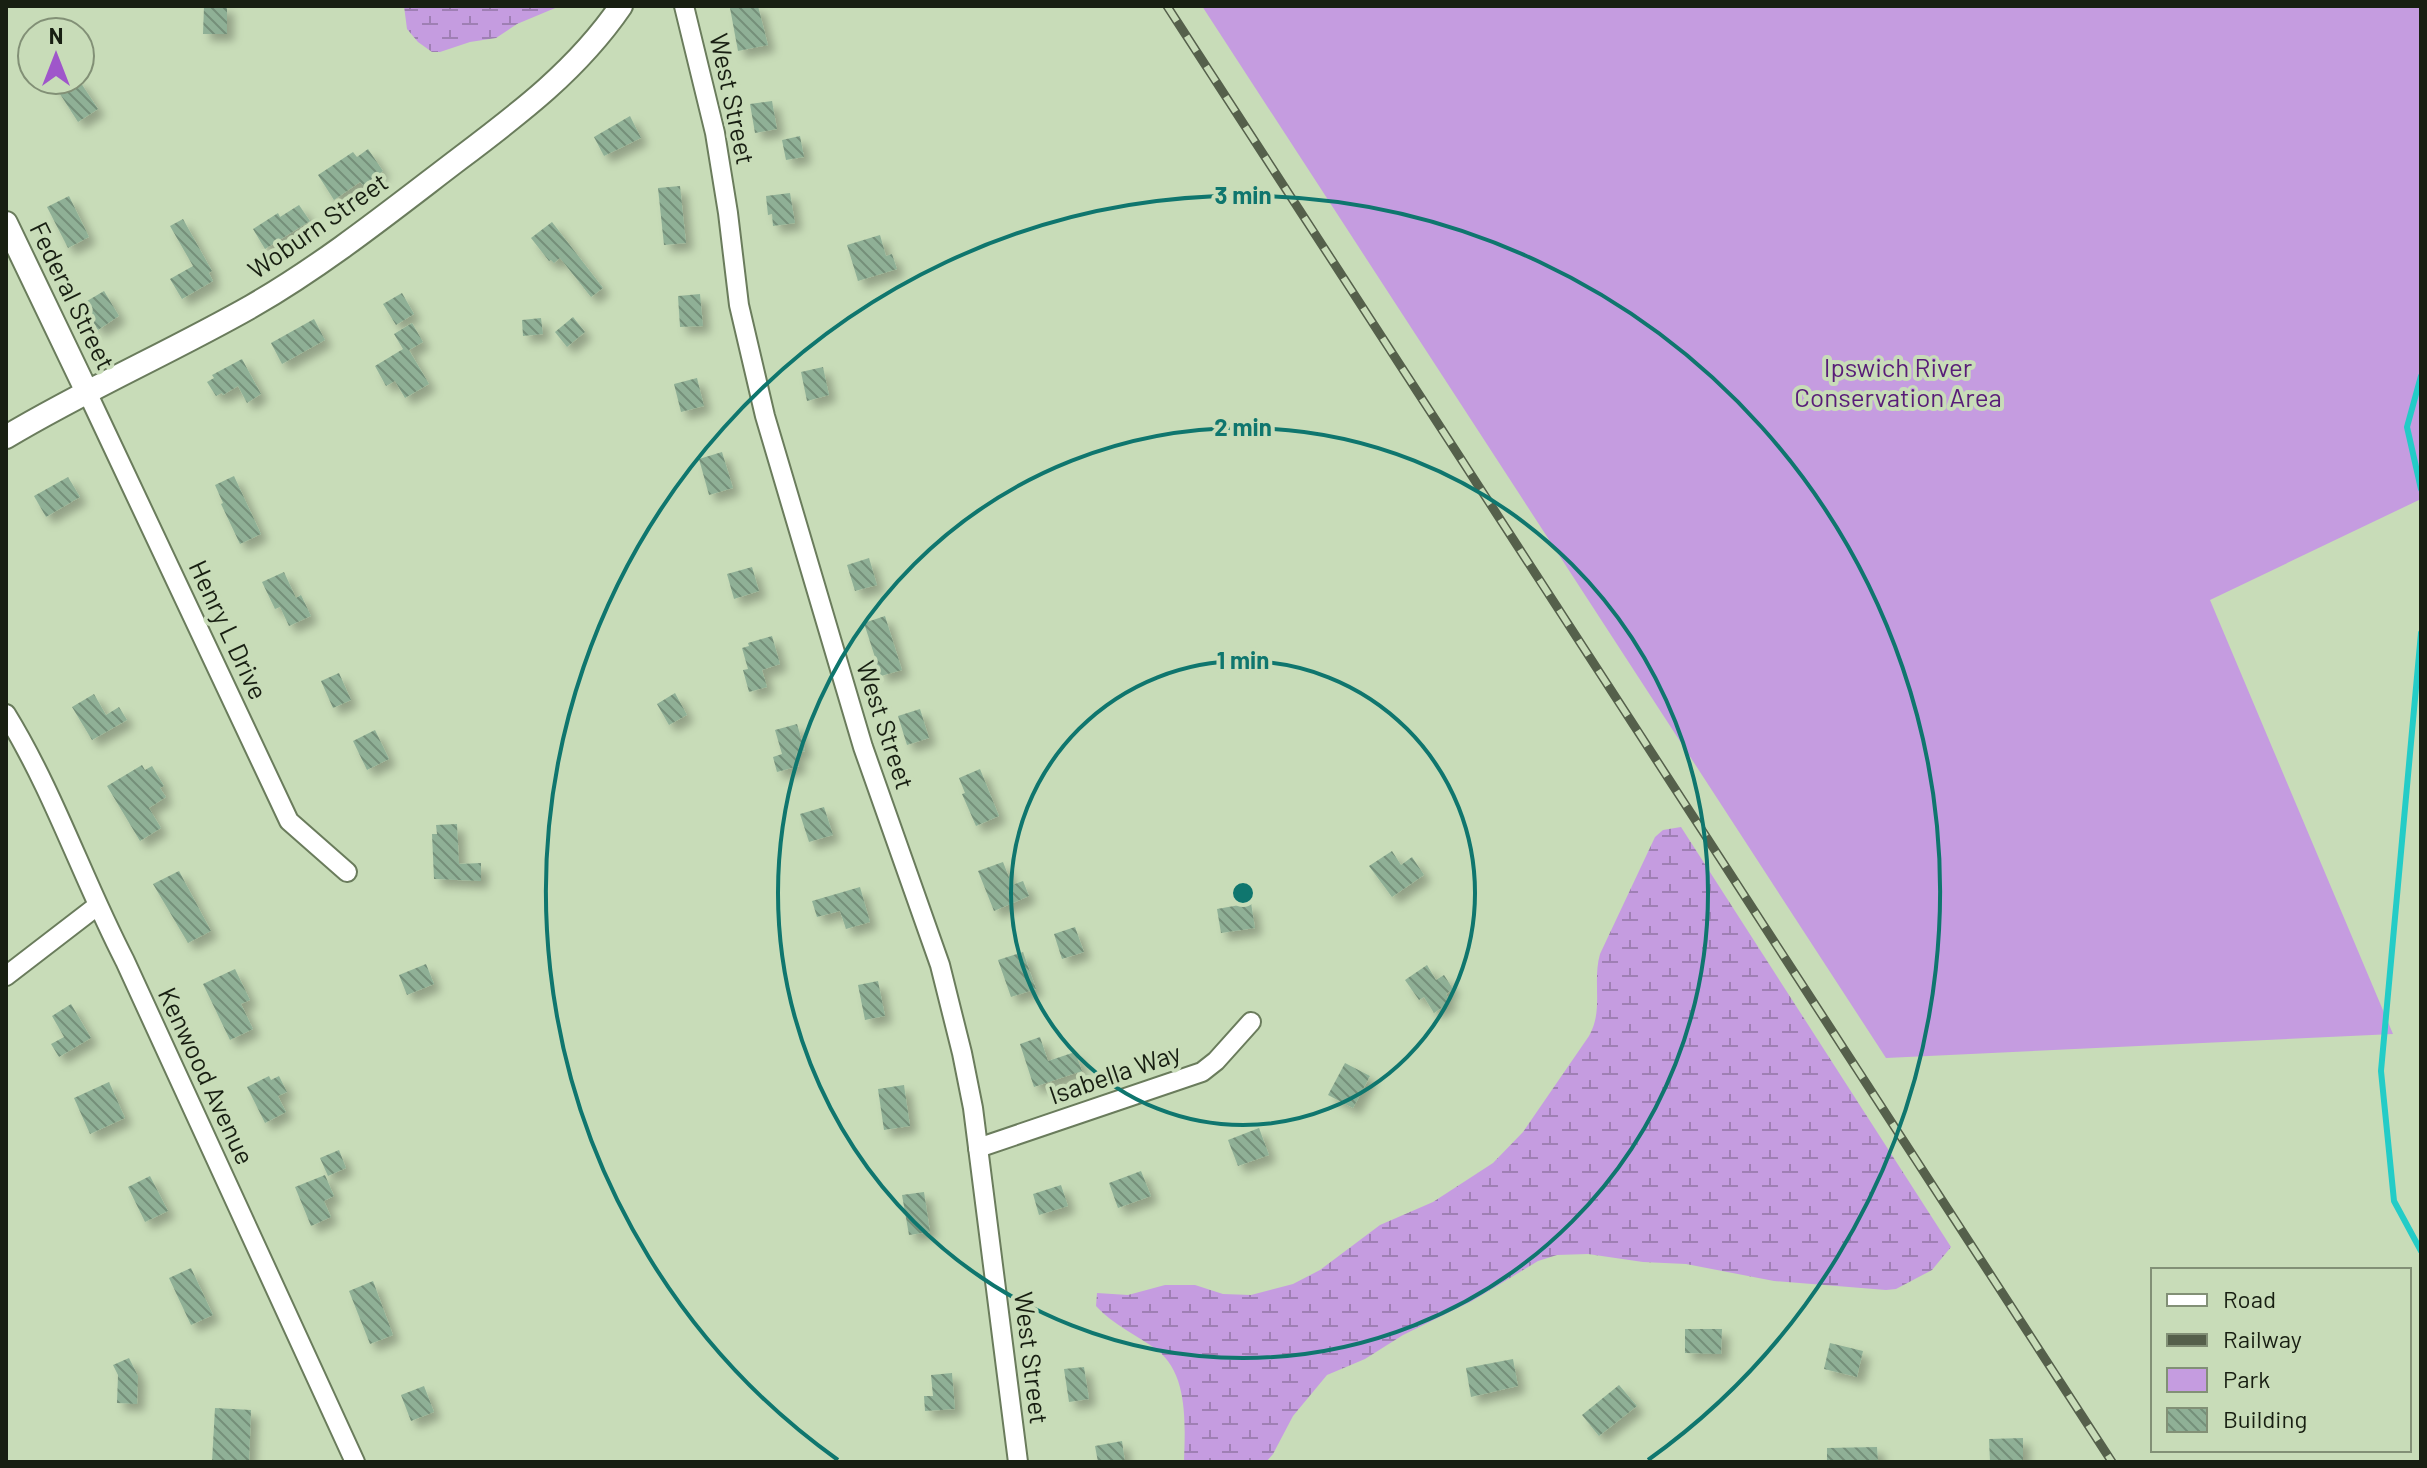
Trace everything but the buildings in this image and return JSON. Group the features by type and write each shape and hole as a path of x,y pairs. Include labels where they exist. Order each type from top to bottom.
{"street":[{"name":"Woburn Street","path":"6,437 60,405 255,304 330,255 538,98 576,62 621,6"},
{"name":"West Street","path":"684,6 718,148 738,294 751,362 863,747 940,965 962,1053 978,1148 1018,1462"},
{"name":"Federal Street","path":"6,223 87,392"},
{"name":"Henry L Drive","path":"87,392 289,821 347,872"},
{"name":"Kenwood Avenue","path":"6,714 37,773 355,1462"},
{"path":"6,976 97,906"},
{"name":"Isabella Way","path":"978,1148 1202,1072 1251,1022"}],"green space":[{"path":"404,6 560,6 517,24 496,38 432,52 407,29"},
{"name":"Ipswich River Conservation Area","path":"1202,6 2421,6 2421,499 2210,600 2393,1034 1886,1058"},
{"path":"1681,827 1951,1247 1932,1270 1896,1289 1886,1290 1774,1281 1686,1264 1588,1254 1557,1255 1538,1261 1365,1359 1327,1375 1293,1416 1266,1462 1184,1462 1183,1402 1175,1373 1157,1350 1096,1306 1097,1293 1128,1295 1165,1285 1195,1285 1223,1294 1251,1295 1293,1284 1320,1270 1380,1225 1433,1202 1493,1163 1523,1132 1589,1036 1596,1016 1600,954 1655,837 1663,830"}],"waterway":[{"path":"2421,376 2407,427 2421,489"},
{"path":"2421,633 2381,1071 2394,1201 2421,1251"}],"railway":[{"path":"1167,6 2112,1462"}]}
